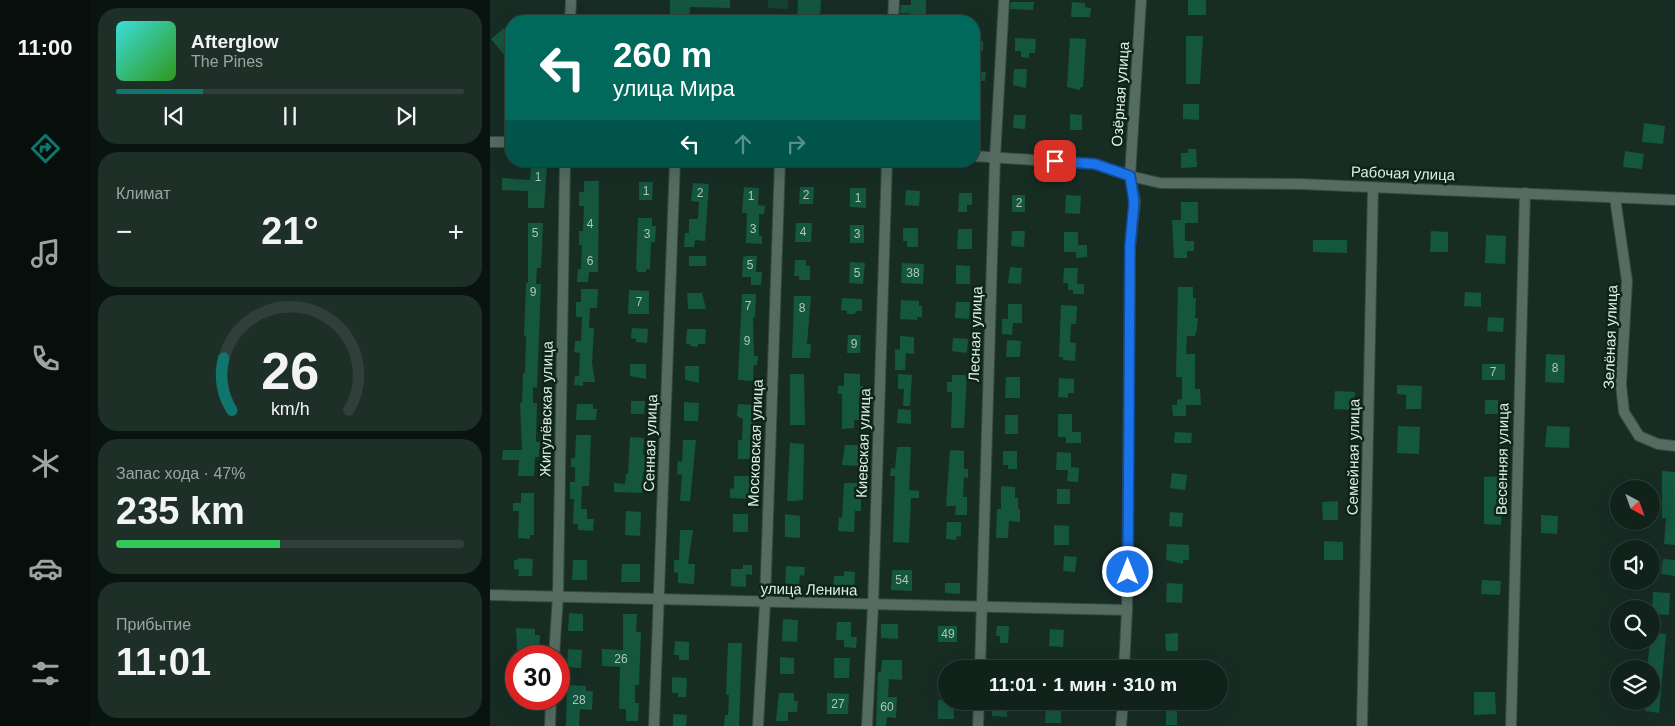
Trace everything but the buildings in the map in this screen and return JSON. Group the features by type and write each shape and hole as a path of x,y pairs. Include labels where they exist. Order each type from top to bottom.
{"street":[{"path":"570,15 571,0"},
{"path":"893,15 894,0"},
{"name":"Лесная улица","path":"980,660 995,157 1004,0"},
{"name":"Озёрная улица","path":"1124,660 1127,610 1130,246 1134,202 1130,176 1141,0"},
{"path":"490,142 505,142"},
{"name":"Рабочая улица","path":"980,156 1095,164 1130,176 1160,183 1525,193 1675,200"},
{"name":"Жигулёвская улица","path":"555,645 558,596 565,167"},
{"name":"Сенная улица","path":"654,726 675,167"},
{"name":"Московская улица","path":"758,726 765,603 780,167"},
{"name":"Киевская улица","path":"867,726 874,606 887,167"},
{"name":"Семейная улица","path":"1362,726 1373,188"},
{"name":"Весенняя улица","path":"1511,726 1525,193"},
{"name":"Зелёная улица","path":"1615,198 1627,281 1621,385 1624,412 1638,436 1658,444 1675,446"},
{"name":"улица Ленина","path":"490,595 874,606 1127,610"},
{"path":"550,726 551,710"},
{"path":"978,726 979,710"},
{"path":"1122,726 1123,710"}],"green space":[{"path":"768,0 788,0 788,9 768,8"}],"route":[{"path":"1055,161 1095,164 1130,176 1134,202 1130,246 1128,572"}]}
